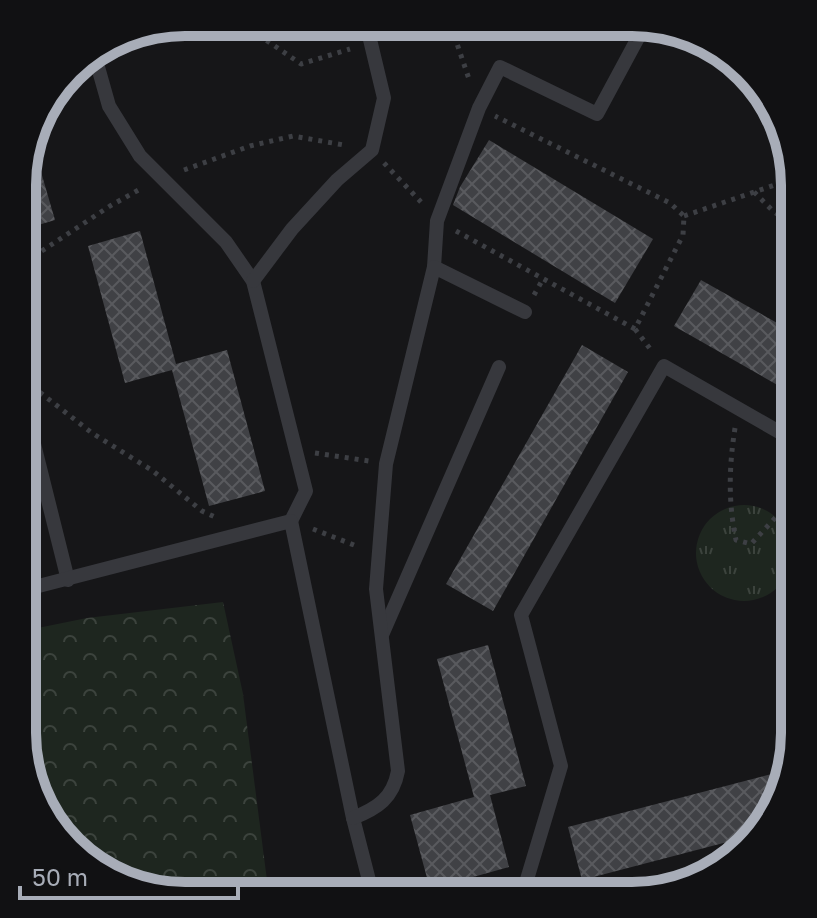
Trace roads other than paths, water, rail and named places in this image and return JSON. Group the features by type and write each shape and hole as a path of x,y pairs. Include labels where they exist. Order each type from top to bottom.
{"lane":[{"path":"253,281 292,229 337,180 372,150 384,98 370,36"},
{"path":"353,818 376,809 394,789 398,771 376,589 386,464 434,267 437,221 479,108 500,67 597,114 639,36"},
{"path":"97,65 109,106 140,156 226,242 253,281 306,491 291,521 353,818 369,882"},
{"path":"434,267 525,312"},
{"path":"526,882 561,766 521,615 664,366 781,433"},
{"path":"382,635 499,367"},
{"path":"36,452 68,580"},
{"path":"36,587 291,521"}]}
